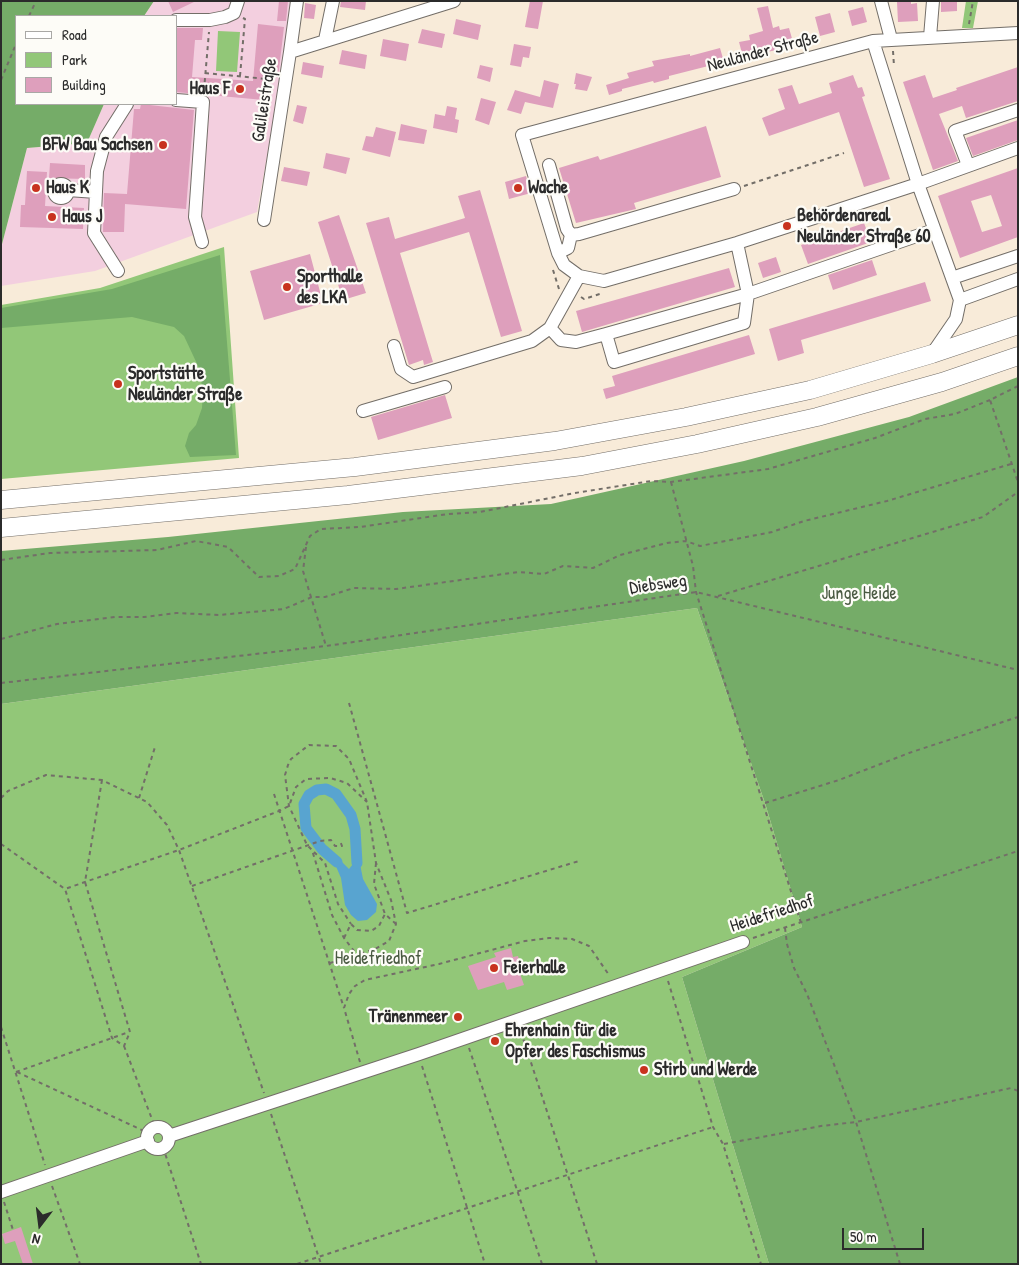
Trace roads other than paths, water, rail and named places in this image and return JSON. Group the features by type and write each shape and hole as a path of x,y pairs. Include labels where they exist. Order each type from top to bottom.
{"highway":[{"path":"1,500 356,467 545,442 686,417 801,392 932,354 1018,325"},
{"path":"1,528 348,495 582,466 697,444 817,417 933,384 1018,356"}],"street":[{"path":"290,52 297,1"},
{"path":"325,40 333,1"},
{"name":"Galileistraße","path":"264,220 290,52 441,3 454,1"},
{"path":"881,1 891,39"},
{"path":"930,37 933,1"},
{"path":"178,20 210,20 236,7"},
{"name":"Neuländer Straße","path":"558,254 522,135 873,41 1018,33"},
{"path":"873,41 918,184 960,300 956,319 932,354"},
{"path":"178,100 203,102 195,217 202,242"},
{"path":"118,271 94,233 96,171 106,137 126,105"},
{"path":"968,166 955,131 1018,110"},
{"path":"572,235 568,248 558,254 564,265 579,276 604,281 737,243 918,184 1018,148"},
{"path":"549,165 567,229 572,235"},
{"path":"572,235 734,189"},
{"path":"68,190 96,192"},
{"path":"550,328 561,340 568,343 606,334 748,294 934,230"},
{"path":"606,334 614,362 744,323 748,294 737,243"},
{"path":"952,278 1018,256"},
{"path":"394,346 401,369 413,377 532,341 550,328 579,276"},
{"path":"960,300 1018,279"},
{"path":"421,374 427,392"},
{"path":"363,411 445,387"},
{"name":"Heidefriedhof","path":"166,1141 267,1102 418,1054 743,942"},
{"path":"3,1197 151,1134 166,1130 166,1141 151,1146 151,1134"}],"water":[{"path":"341,861 349,869 353,864 360,864 363,879 377,904 376,912 367,920 358,921 351,915 345,905 341,878 335,864"}],"waterway":[{"path":"337,862 322,849 306,828 304,804 309,795 317,790 326,789 336,794 351,815 355,829 357,863"}],"place":[{"name":"Haus F","path":"240,89"},
{"name":"BFW Bau Sachsen","path":"163,145"},
{"name":"Haus K","path":"36,188"},
{"name":"Wache","path":"518,188"},
{"name":"Haus J","path":"52,217"},
{"name":"Behördenareal Neuländer Straße 60","path":"787,226"},
{"name":"Sporthalle des LKA","path":"287,287"},
{"name":"Sportstätte Neuländer Straße","path":"118,384"},
{"name":"Feierhalle","path":"494,968"},
{"name":"Tränenmeer","path":"458,1017"},
{"name":"Ehrenhain für die Opfer des Faschismus","path":"495,1041"},
{"name":"Stirb und Werde","path":"644,1070"}],"park label":[{"name":"Junge Heide","path":"859,594"}]}
